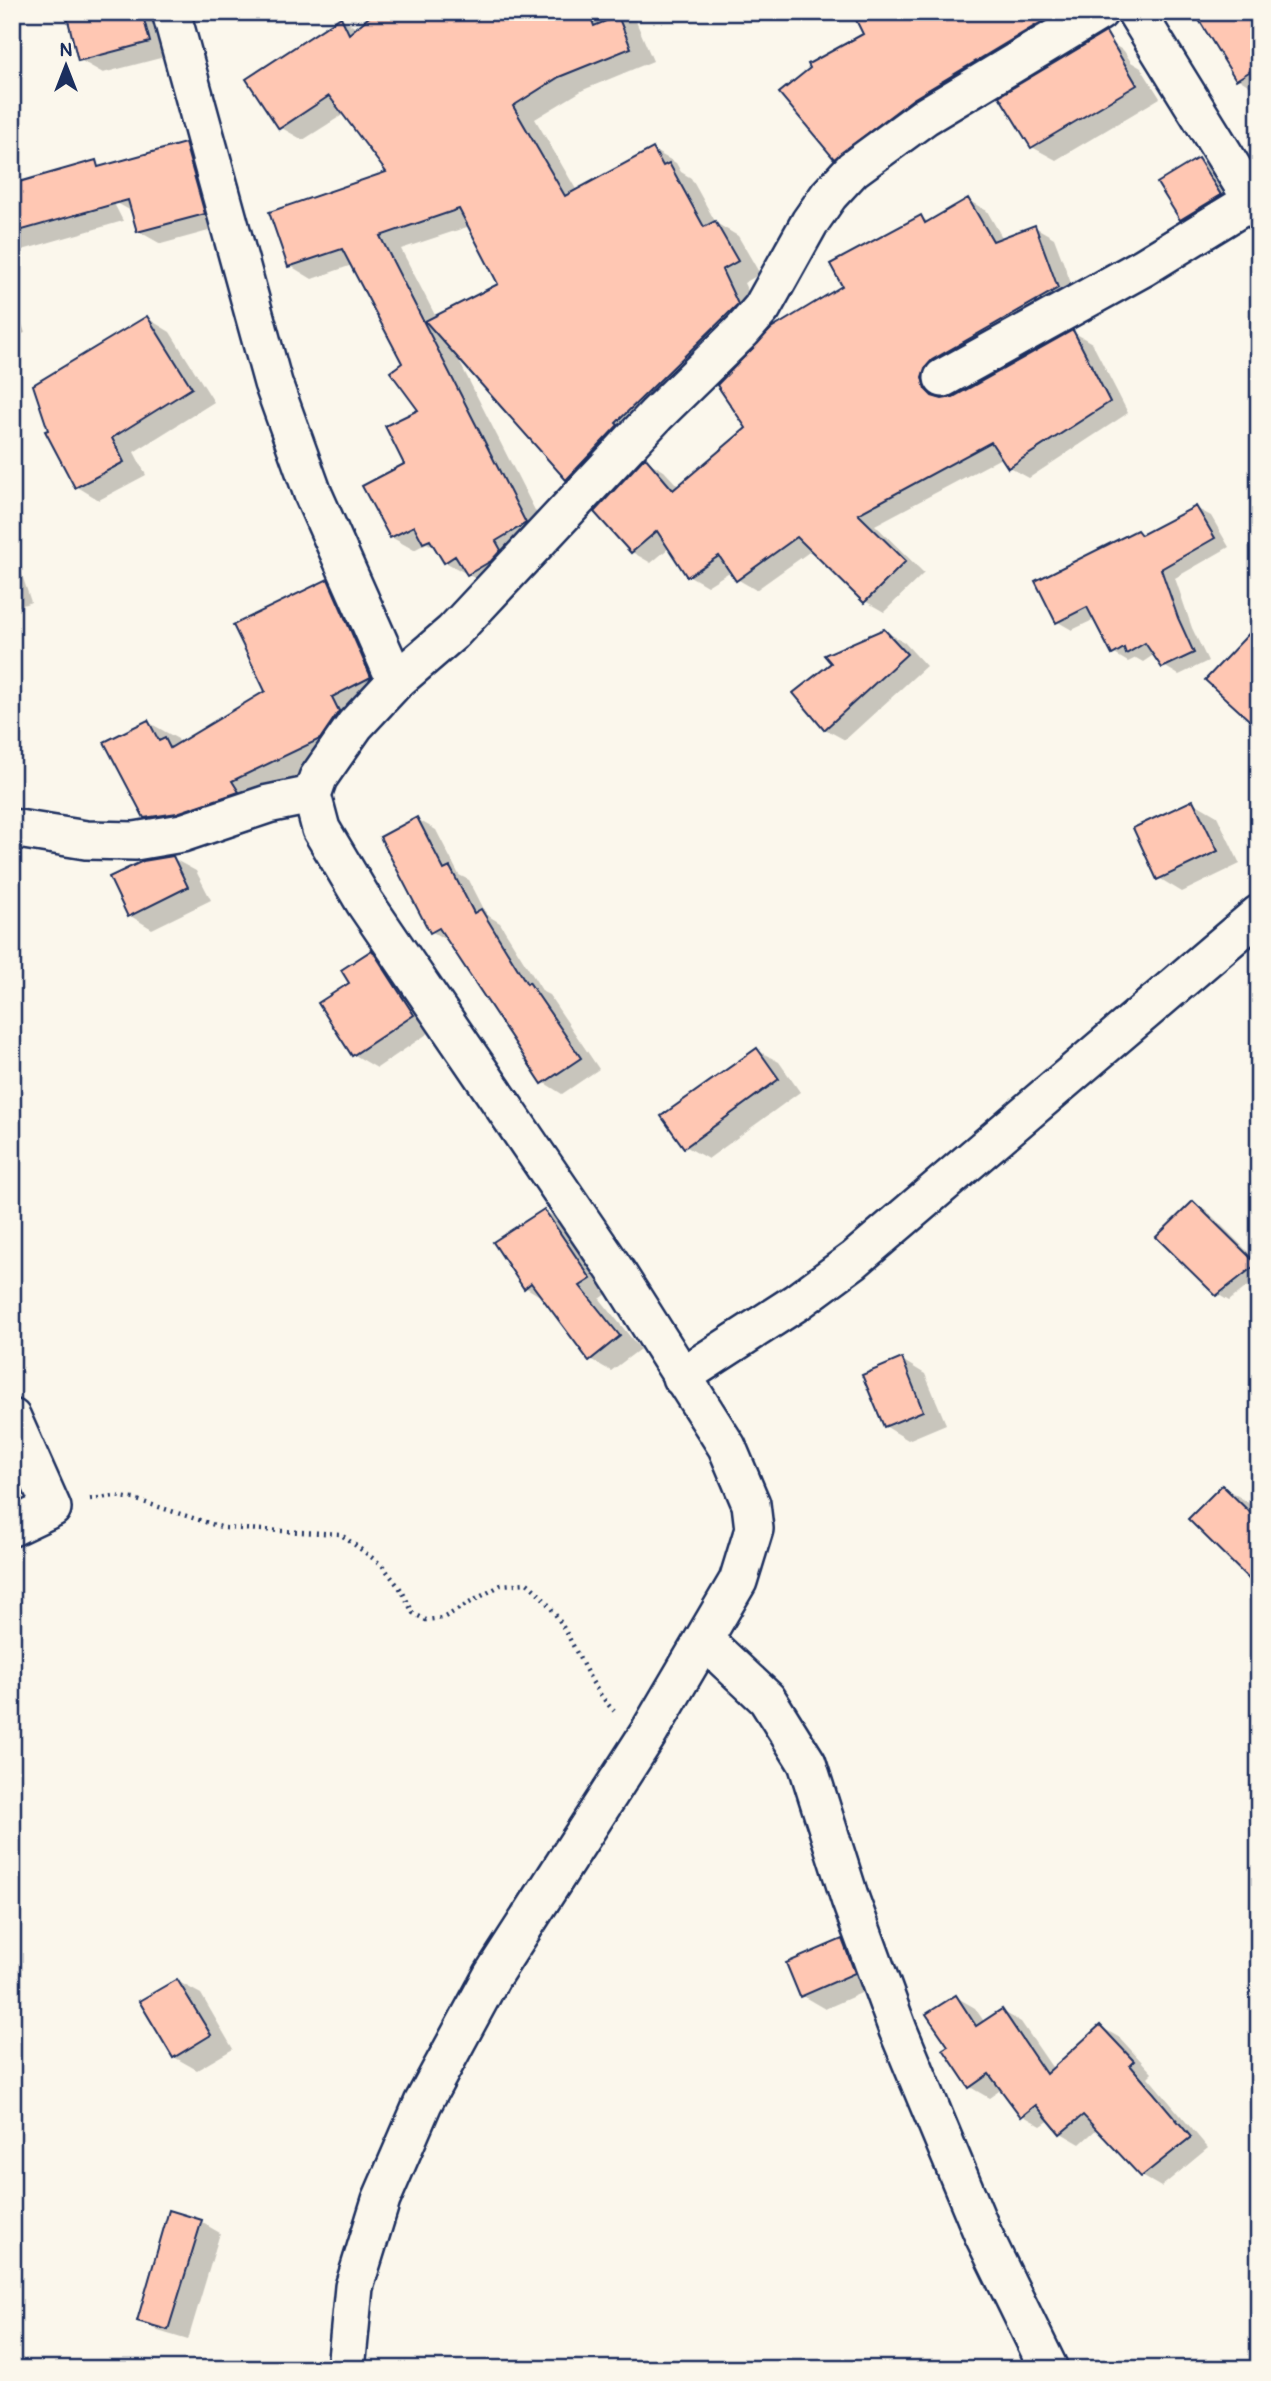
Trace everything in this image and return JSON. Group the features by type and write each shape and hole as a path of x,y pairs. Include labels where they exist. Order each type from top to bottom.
{"street":[{"path":"171,12 273,383 313,494 396,681"},
{"path":"345,2369 354,2287 381,2200 423,2104 492,1976 648,1734 738,1581 754,1529 751,1504 727,1447 610,1262 424,994 336,858 321,829 312,795 318,778 355,725 396,681 453,632 618,455 743,330 762,308 810,222 829,195 853,169 924,117 1099,12"},
{"path":"943,378 1256,206 1136,12"},
{"path":"12,828 86,840 135,841 182,833 268,804 312,795"},
{"path":"681,1377 797,1302 854,1260 1259,914"},
{"path":"12,1418 52,1508 12,1527"},
{"path":"704,1640 767,1699 807,1763 850,1899 898,2030 982,2232 1049,2369"}],"path":[{"path":"52,1508 114,1496 134,1499 224,1528 340,1534 382,1565 402,1591 413,1613 426,1620 443,1618 501,1586 516,1582 527,1583 540,1594 561,1622 592,1681 611,1709 648,1734"}],"building":[{"path":"66,12 142,12 150,42 78,61"},
{"path":"375,12 589,12 594,26 618,16 631,48 559,77 513,106 565,196 653,148 663,166 669,163 704,227 715,221 738,261 722,270 738,304 616,423 618,425 566,480 425,321 498,284 459,209 380,236 526,523 496,541 501,550 491,561 467,575 455,556 444,563 430,540 423,543 414,526 390,538 362,486 404,464 385,426 418,410 390,372 402,363 342,249 288,267 269,212 386,172 329,96 279,129 246,79 341,17 349,34"},
{"path":"852,12 1058,12 913,99 834,159 779,93 810,68 808,64 863,34"},
{"path":"1194,12 1245,12 1259,34 1259,66 1236,80"},
{"path":"1106,32 1137,85 1031,148 999,96"},
{"path":"185,143 205,214 137,232 128,200 12,233 12,184 96,160 98,167"},
{"path":"1198,158 1221,195 1180,220 1157,183"},
{"path":"968,198 993,241 1035,225 1058,288 932,360 922,377 925,389 932,396 942,399 953,397 1073,330 1110,402 1008,468 991,442 858,514 906,561 864,603 797,537 736,581 719,556 687,577 657,531 631,553 594,512 645,457 673,490 746,428 717,385 771,329 842,286 830,264 921,215 925,223"},
{"path":"147,316 192,388 112,438 124,462 75,488 45,431 48,430 33,385"},
{"path":"1196,506 1215,538 1161,569 1194,653 1162,668 1145,643 1126,654 1124,648 1112,655 1087,607 1056,623 1035,581 1137,530 1141,535"},
{"path":"328,579 371,677 332,697 339,711 320,739 232,781 239,792 177,813 144,818 104,742 148,720 159,741 165,738 170,748 265,691 233,625"},
{"path":"1259,623 1259,729 1205,680"},
{"path":"884,629 907,654 824,730 793,693 831,663 824,655"},
{"path":"1193,800 1218,851 1157,880 1133,828"},
{"path":"417,817 444,870 450,867 474,913 481,909 527,984 529,982 581,1058 542,1084 439,928 430,933 380,837"},
{"path":"173,856 188,887 128,917 109,877 143,861"},
{"path":"372,950 414,1015 352,1056 318,1003 349,983 341,970"},
{"path":"757,1048 779,1079 684,1148 661,1116"},
{"path":"1193,1201 1257,1264 1216,1296 1156,1237"},
{"path":"544,1209 591,1279 580,1286 620,1336 589,1361 531,1283 524,1289 493,1242"},
{"path":"902,1358 923,1411 884,1427 862,1375"},
{"path":"1222,1485 1259,1521 1259,1589 1188,1519"},
{"path":"842,1939 855,1973 800,1997 786,1963"},
{"path":"177,1979 211,2035 173,2058 139,2001"},
{"path":"956,1995 976,2026 1002,2009 1046,2074 1100,2025 1134,2061 1130,2065 1191,2137 1141,2177 1083,2115 1060,2134 1036,2105 1021,2117 989,2074 969,2088 943,2049 948,2046 926,2014"},
{"path":"169,2210 202,2220 168,2330 137,2321"}]}
